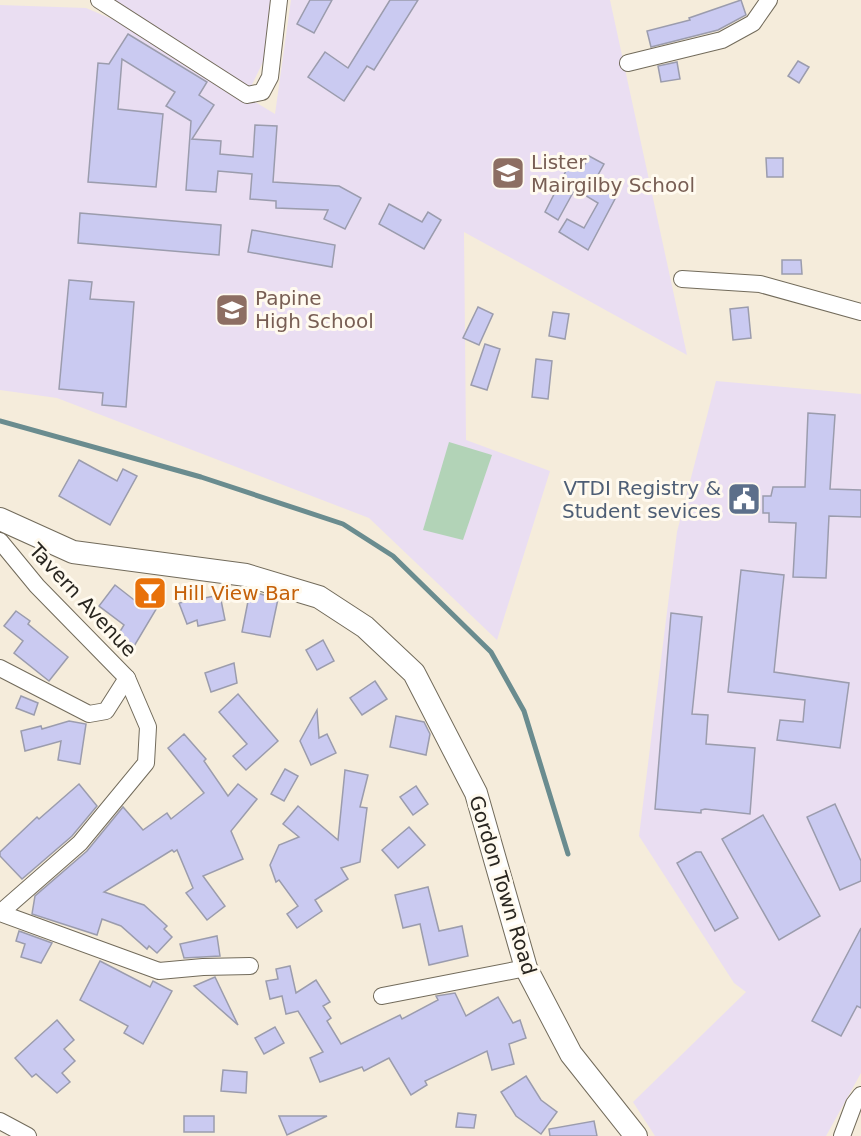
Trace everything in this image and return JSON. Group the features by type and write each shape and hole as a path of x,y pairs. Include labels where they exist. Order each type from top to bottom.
{"main road":[{"name":"Gordon Town Road","path":"0,519 73,552 246,575 286,585 320,597 365,627 414,674 476,793 526,968 571,1054 636,1136"}],"street":[{"path":"99,0 247,95 262,93 270,77 279,0"},
{"path":"628,63 722,40 753,23 769,0"},
{"path":"682,279 760,284 861,312"},
{"name":"Tavern Avenue","path":"0,541 37,586 127,678 106,711 89,714 0,668"},
{"path":"127,678 148,728 146,763 80,843 0,913 159,971 250,966"},
{"path":"382,996 526,968"},
{"path":"842,1136 854,1104 861,1095"},
{"path":"0,1121 28,1136"}],"shaded area":[{"path":"112,0 279,0 273,41 247,95"},
{"name":"Papine High School","path":"291,0 610,0 687,355 464,232 466,440 550,471 497,640 369,518 57,398 0,390 0,5 86,8 131,27 275,114"},
{"path":"716,381 861,394 861,1073 826,1136 655,1136 633,1102 746,992 734,983 639,836 677,532"}],"green space":[{"path":"449,442 492,455 463,540 423,530"}],"building":[{"path":"310,0 332,0 314,33 297,24"},
{"path":"390,0 418,0 374,70 367,66 344,101 308,77 325,52 348,68"},
{"path":"741,0 746,15 718,30 651,47 647,31 690,20 689,18"},
{"path":"128,34 207,82 199,95 214,105 192,139 221,141 220,154 253,157 255,125 277,126 273,182 339,186 361,198 345,229 324,219 328,210 276,208 276,201 250,199 252,174 218,171 216,192 186,190 191,121 166,106 175,92 122,59 118,109 163,114 156,187 88,182 98,63 109,64"},
{"path":"798,61 809,67 799,83 788,76"},
{"path":"677,62 680,79 661,82 658,66"},
{"path":"589,156 604,164 593,184 616,197 588,250 559,232 567,219 584,228 598,203 575,189 558,220 545,212 570,163 582,170"},
{"path":"766,158 783,158 783,177 767,177"},
{"path":"389,204 422,222 428,212 441,220 424,249 379,224"},
{"path":"80,213 221,225 219,255 78,243"},
{"path":"252,230 335,245 332,267 248,252"},
{"path":"782,260 801,260 802,274 782,274"},
{"path":"69,280 92,282 90,299 134,302 126,407 102,405 103,393 59,389"},
{"path":"478,307 493,314 479,345 463,338"},
{"path":"748,307 751,338 733,340 730,309"},
{"path":"553,312 569,314 565,339 549,336"},
{"path":"485,344 500,349 487,390 471,385"},
{"path":"536,359 552,361 548,399 532,397"},
{"path":"808,413 835,415 830,489 861,490 861,517 829,516 826,578 793,577 796,523 769,522 769,513 763,513 763,496 771,496 773,487 805,487"},
{"path":"79,460 117,481 123,469 137,476 110,525 59,496"},
{"path":"741,570 784,575 774,672 849,683 840,748 777,740 780,720 803,722 805,700 728,692"},
{"path":"115,585 138,603 145,591 161,601 133,648 116,638 124,625 99,606"},
{"path":"250,591 278,599 270,637 242,632"},
{"path":"220,595 225,620 198,626 197,620 187,624 179,603"},
{"path":"16,611 68,657 49,681 14,653 23,641 4,626"},
{"path":"671,613 702,617 692,714 708,715 706,744 755,748 750,814 705,809 701,810 701,813 655,809"},
{"path":"323,640 334,661 317,670 306,650"},
{"path":"234,663 237,683 211,692 205,673"},
{"path":"375,681 387,699 362,715 350,698"},
{"path":"238,694 278,741 246,770 233,756 247,744 219,712"},
{"path":"21,696 38,703 34,715 16,708"},
{"path":"317,710 319,738 327,734 336,753 311,765 300,741"},
{"path":"396,716 424,722 430,734 426,755 390,747"},
{"path":"69,721 86,724 80,764 58,760 61,741 25,751 21,731 41,726 42,729"},
{"path":"184,734 206,759 204,761 228,796 238,784 257,799 231,831 243,859 203,876 225,906 207,920 186,893 193,888 177,850 174,852 172,850 104,892 144,905 167,926 164,929 172,937 157,953 149,946 147,949 121,926 102,919 97,935 32,914 35,896 87,851 123,807 143,830 167,813 171,819 204,793 168,748"},
{"path":"285,769 298,776 284,801 271,794"},
{"path":"345,770 368,775 360,807 367,808 360,862 341,868 348,879 315,900 322,911 297,928 287,914 298,906 279,880 276,882 270,865 279,845 299,837 283,824 298,806 338,840"},
{"path":"79,784 97,806 72,836 22,879 0,856 0,852 37,817 39,819"},
{"path":"416,786 428,804 413,815 400,797"},
{"path":"835,804 861,861 861,881 840,890 807,817"},
{"path":"763,815 820,916 779,940 722,839"},
{"path":"409,827 425,845 398,868 382,850"},
{"path":"696,852 701,852 738,918 715,931 677,863"},
{"path":"428,887 439,931 462,926 468,956 429,965 420,924 403,928 395,895"},
{"path":"861,928 861,1008 857,1006 841,1036 812,1021"},
{"path":"19,931 52,943 41,963 21,957 25,944 16,941"},
{"path":"217,936 220,956 184,958 180,944"},
{"path":"100,961 150,987 153,981 172,991 143,1044 124,1033 128,1026 80,1000"},
{"path":"290,966 296,993 316,980 330,1002 323,1006 331,1018 327,1021 341,1044 400,1015 402,1019 438,1000 436,996 455,993 466,1016 498,997 513,1023 520,1020 526,1038 509,1044 514,1064 492,1070 487,1051 425,1081 427,1085 411,1095 389,1058 364,1071 362,1067 320,1082 310,1058 323,1052 298,1011 286,1014 282,996 270,999 266,981 278,979 276,969"},
{"path":"215,977 238,1025 194,986"},
{"path":"57,1020 74,1040 64,1049 75,1061 62,1073 70,1082 57,1093 36,1074 32,1077 15,1058"},
{"path":"275,1027 284,1043 264,1054 255,1038"},
{"path":"223,1070 247,1072 246,1093 221,1091"},
{"path":"526,1076 541,1100 557,1112 541,1134 516,1116 501,1092"},
{"path":"458,1113 476,1115 474,1128 456,1127"},
{"path":"184,1116 214,1116 214,1132 184,1132"},
{"path":"279,1116 327,1116 287,1135"},
{"path":"594,1121 597,1136 550,1136 549,1129"}],"waterway":[{"path":"0,421 201,477 343,524 393,556 491,652 524,711 568,854"}],"place":[{"name":"Lister Mairgilby School","path":"508,173"},
{"name":"Papine High School","path":"232,310"},
{"name":"VTDI Registry & Student sevices","path":"744,499"},
{"name":"Hill View Bar","path":"150,593"}]}
